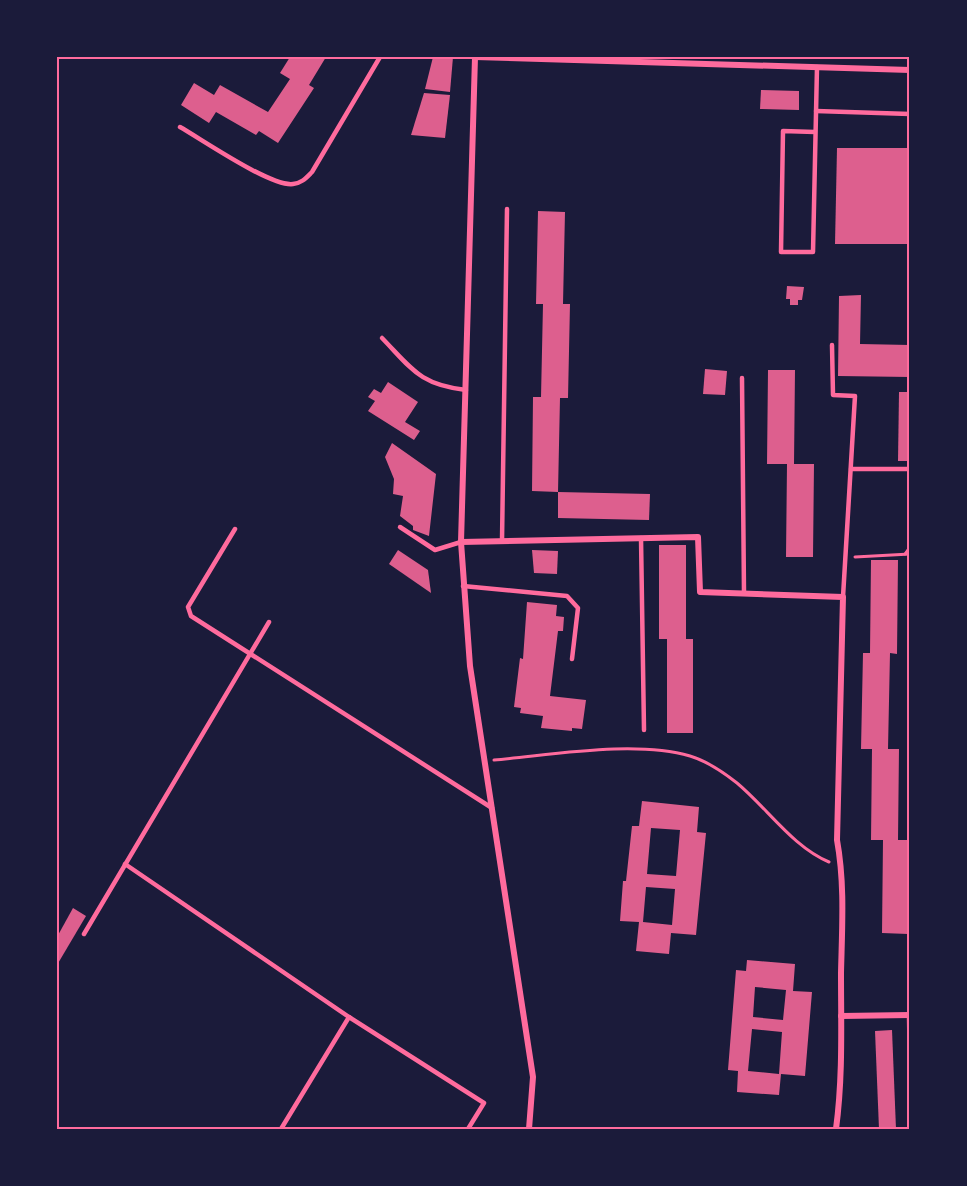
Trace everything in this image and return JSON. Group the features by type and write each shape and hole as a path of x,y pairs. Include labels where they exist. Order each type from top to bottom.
{"street":[{"path":"529,1129 533,1077 494,809 470,666 463,586 461,542 475,57 910,70"},
{"path":"461,542 698,537 700,592 843,597 837,840 842,868 840,1100 836,1129"},
{"path":"841,1016 909,1015"}],"lane":[{"path":"180,127 270,180 292,185 303,182 312,172 380,57"},
{"path":"815,132 783,131 782,252 813,252 817,68"},
{"path":"816,111 910,114"},
{"path":"502,541 507,209"},
{"path":"382,338 422,379 443,388 466,390"},
{"path":"832,345 833,395 855,396 843,597"},
{"path":"742,378 744,593"},
{"path":"851,469 910,470"},
{"path":"400,527 435,550 461,542"},
{"path":"235,529 188,607 191,616 251,652 494,809"},
{"path":"641,538 644,730"},
{"path":"463,586 567,596 578,608 572,659"},
{"path":"84,934 269,622"},
{"path":"125,864 350,1017 484,1103 468,1129"},
{"path":"909,1015 910,1075"},
{"path":"281,1129 350,1017"}],"path":[{"path":"905,555 910,547"},
{"path":"845,557 910,554"},
{"path":"486,760 635,749 690,756 722,772 755,799 810,854 842,868"}],"building":[{"path":"290,57 326,57 309,85 314,88 278,143 259,131 256,135 216,112 209,123 181,105 194,83 214,95 220,85 268,112 290,79 280,73"},
{"path":"433,57 453,57 450,92 425,89"},
{"path":"761,90 799,91 799,110 760,109"},
{"path":"424,93 450,95 445,138 411,135"},
{"path":"837,148 910,148 910,244 835,244"},
{"path":"538,211 565,212 563,304 570,304 568,398 560,398 558,492 532,491 533,397 541,397 543,304 536,304"},
{"path":"787,286 804,287 802,300 798,300 798,305 790,305 790,299 786,299"},
{"path":"861,295 860,344 910,345 910,377 838,376 839,296"},
{"path":"705,369 727,371 725,395 703,394"},
{"path":"768,370 795,370 794,464 814,464 813,557 786,557 787,464 767,464"},
{"path":"388,382 418,402 405,422 420,431 414,440 368,411 375,401 368,397 374,389 381,393"},
{"path":"899,392 910,392 910,461 898,461"},
{"path":"392,443 436,474 429,536 413,530 413,526 400,516 403,496 393,494 394,479 385,457"},
{"path":"558,492 650,494 649,520 558,518"},
{"path":"659,545 686,545 686,639 693,639 693,733 667,733 667,639 659,639"},
{"path":"398,550 428,570 431,593 389,564"},
{"path":"532,550 558,551 557,574 534,573"},
{"path":"871,560 898,560 897,654 890,653 888,749 899,749 898,840 910,840 908,934 882,933 883,840 871,840 872,749 861,749 863,653 870,653"},
{"path":"527,602 557,605 556,616 564,617 563,631 558,631 550,696 586,700 582,729 572,728 572,731 541,728 543,716 520,713 521,708 514,707 520,658 523,659"},
{"path":"642,801 699,807 697,832 706,833 696,935 671,933 669,954 636,951 639,922 620,921 623,881 626,881 632,826 639,826","holes":["651,828 680,830 676,876 647,874","646,887 675,889 672,925 643,922"]},
{"path":"73,908 86,916 57,965 57,937"},
{"path":"747,960 795,964 793,991 812,992 805,1076 781,1074 779,1095 737,1092 738,1071 728,1070 736,970 746,971","holes":["755,987 786,990 783,1020 753,1017","752,1029 782,1032 779,1074 748,1071"]},
{"path":"892,1030 896,1129 879,1129 875,1031"}]}
